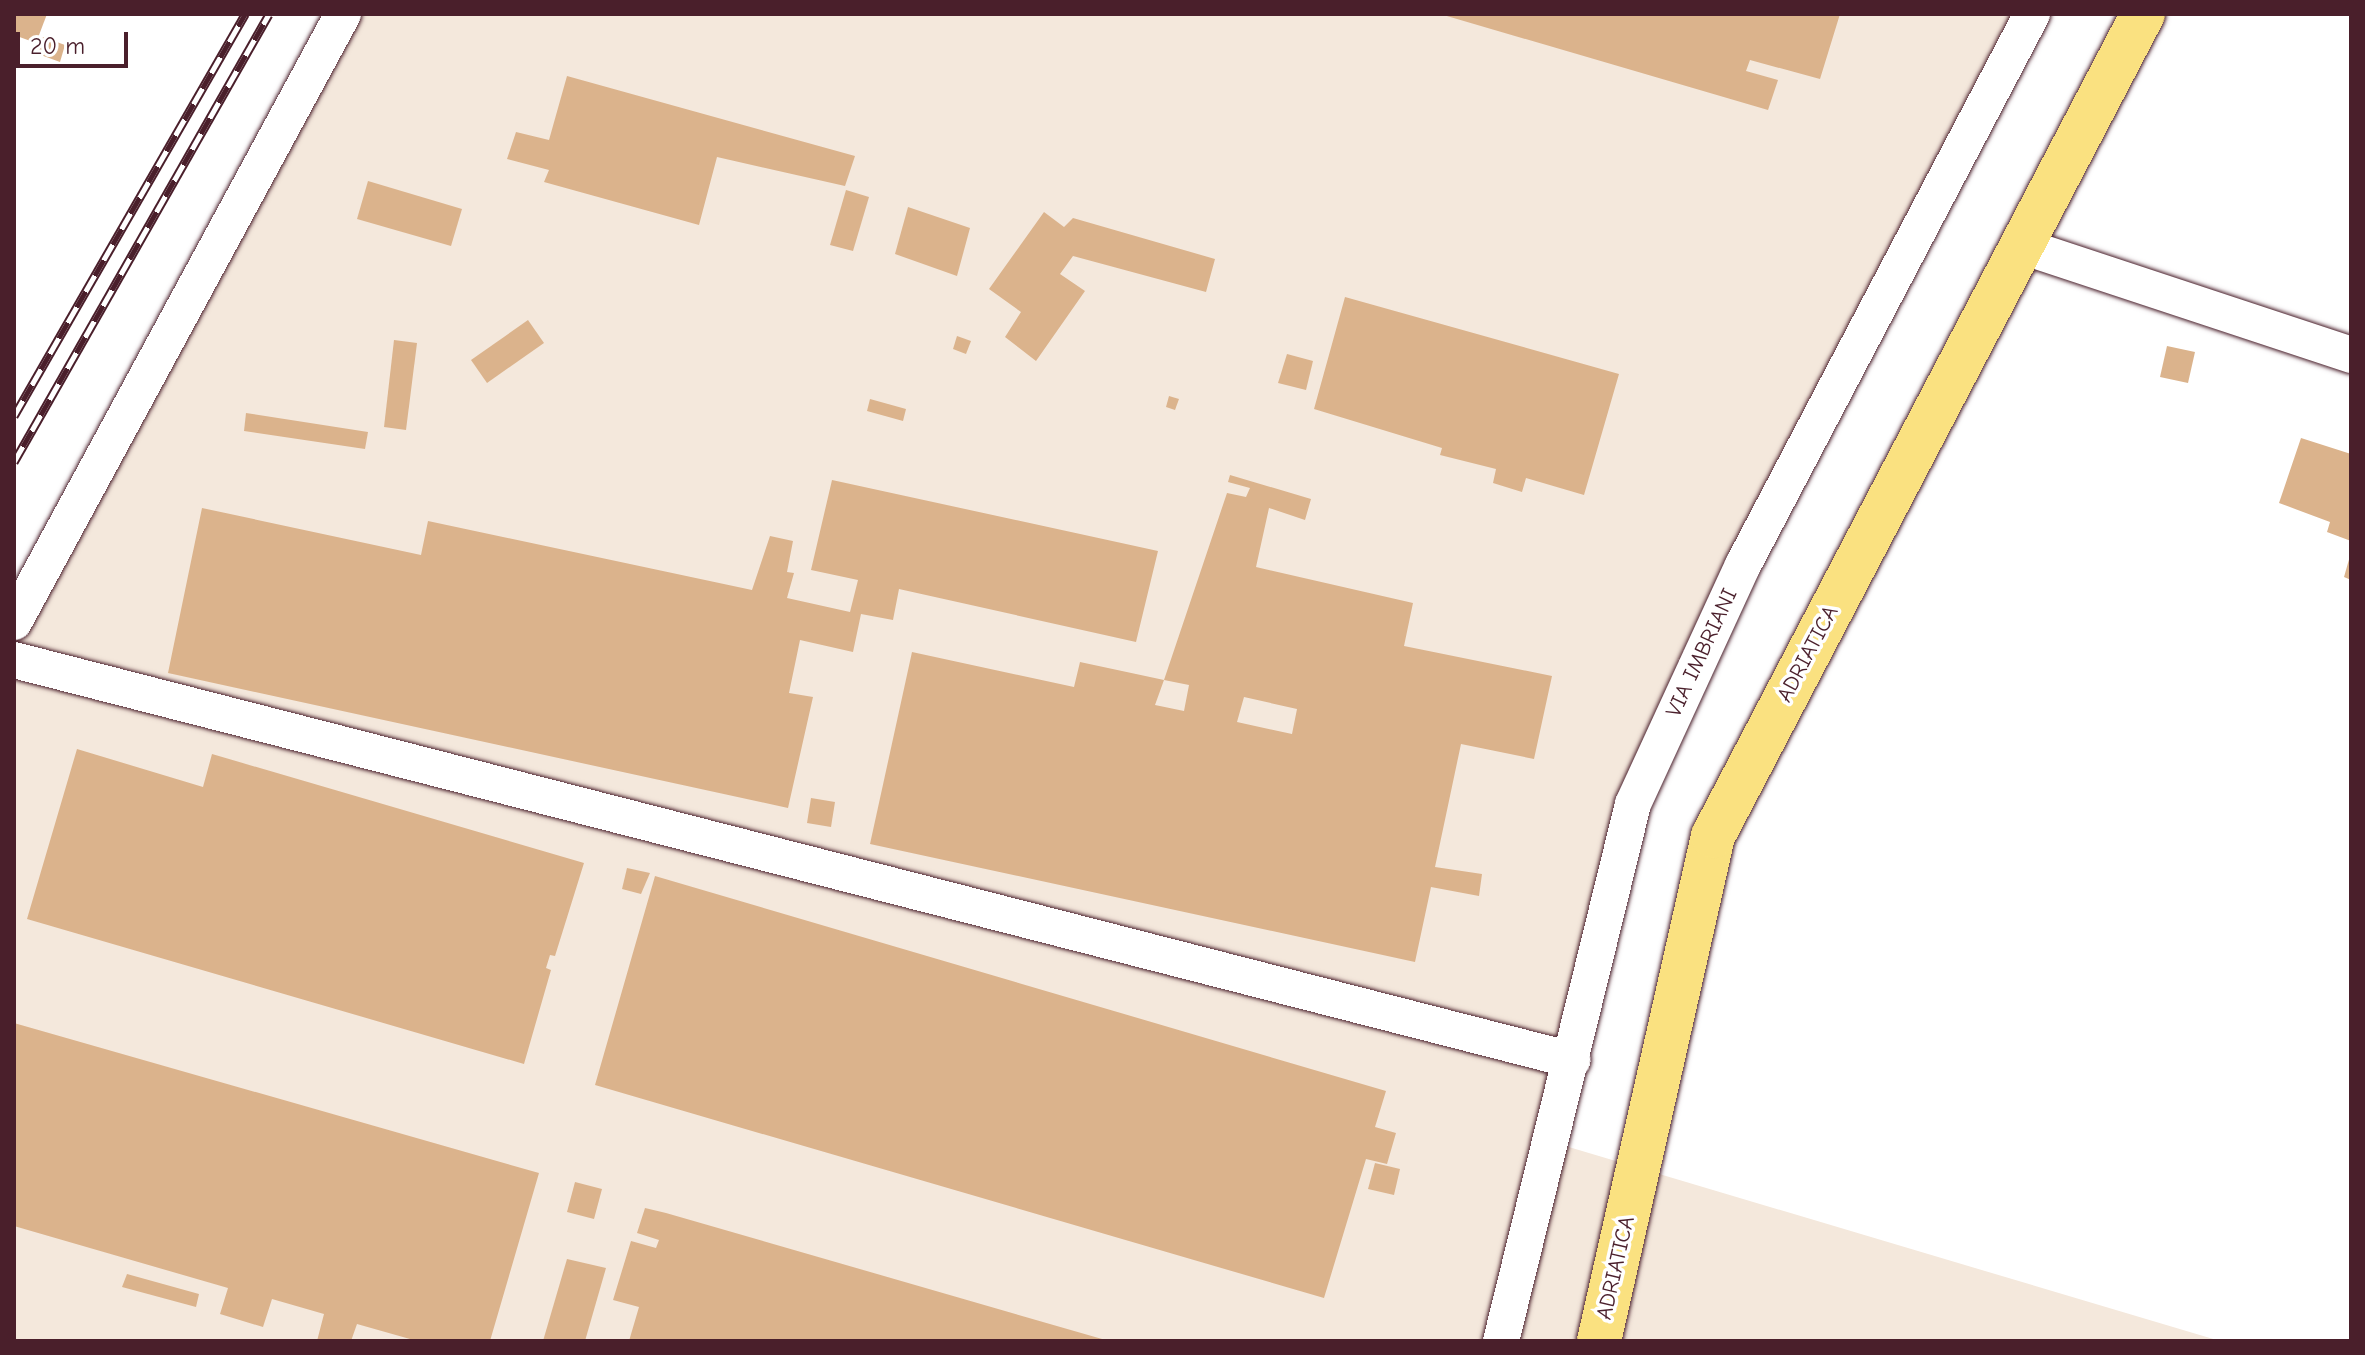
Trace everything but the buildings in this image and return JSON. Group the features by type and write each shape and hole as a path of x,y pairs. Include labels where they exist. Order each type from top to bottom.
{"main road":[{"name":"ADRIATICA","path":"1599,1341 1713,836 2143,14"}],"street":[{"path":"14,622 343,14"},
{"name":"VIA IMBRIANI","path":"1501,1341 1633,804 1743,565 2032,14"},
{"path":"2022,246 2351,355"},
{"path":"14,660 1572,1060"}],"shaded area":[{"path":"343,14 2032,14 1633,804 1552,1142 2220,1341 14,1341 14,622"}],"railway":[{"path":"14,416 245,14"},
{"path":"14,462 269,14"}]}
